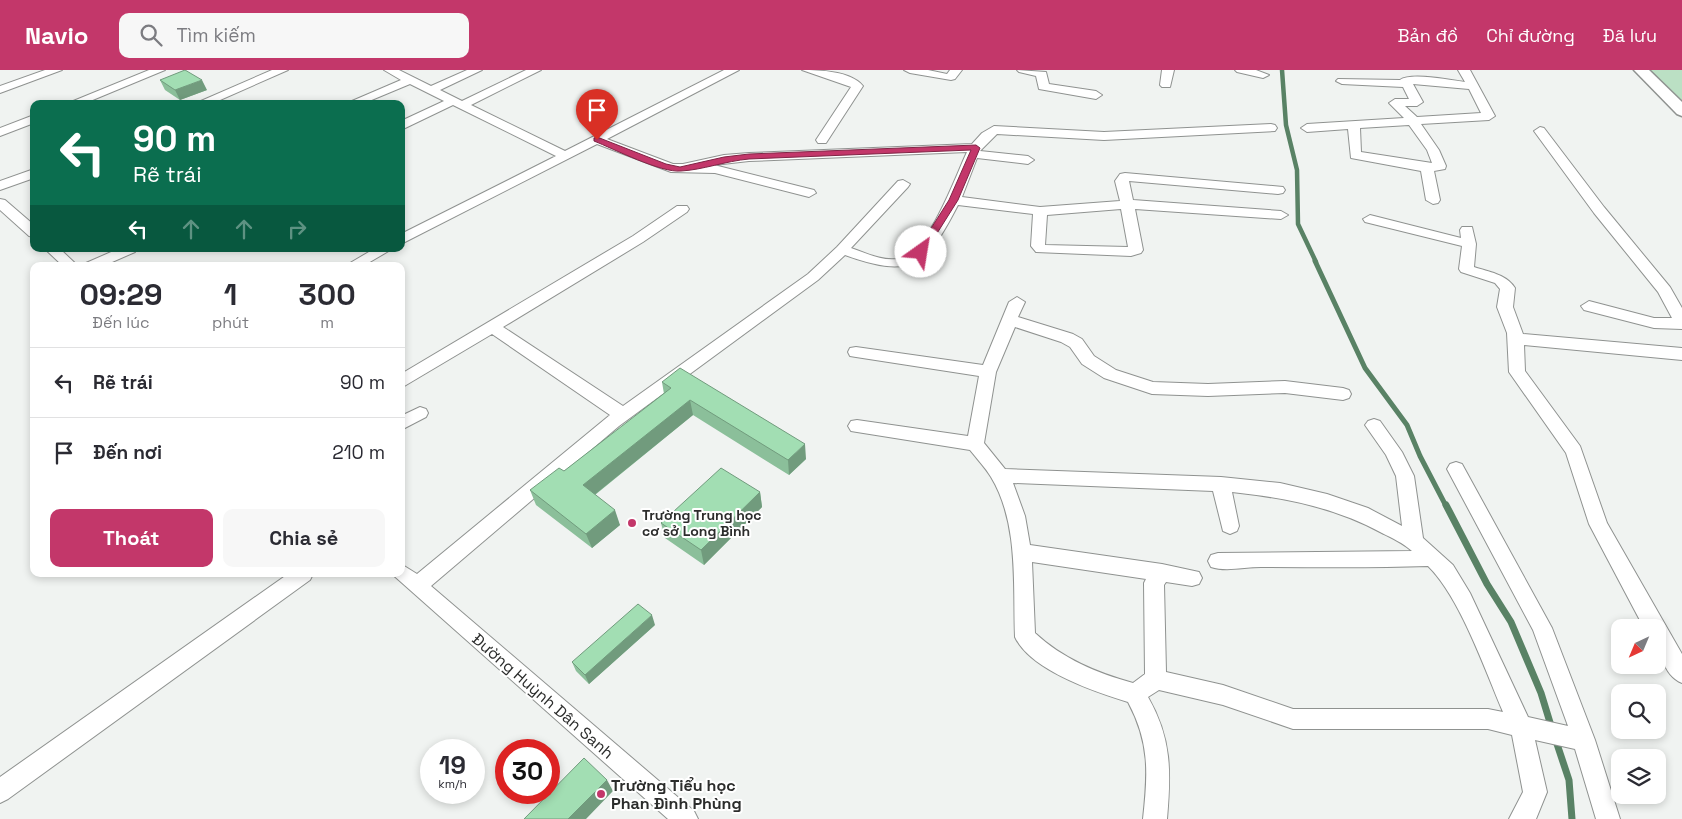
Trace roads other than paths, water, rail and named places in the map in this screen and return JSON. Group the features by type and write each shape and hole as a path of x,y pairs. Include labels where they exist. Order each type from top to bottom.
{"main road":[{"path":"1641,70 1682,111"}],"street":[{"path":"0,90 56,70"},
{"path":"82,100 159,70"},
{"path":"210,100 282,70"},
{"path":"390,70 564,155"},
{"path":"431,90 476,70"},
{"path":"405,124 535,70"},
{"path":"405,238 733,70"},
{"path":"808,70 842,74 857,86 822,140"},
{"path":"910,70 947,77 951,77 956,70"},
{"path":"1023,70 1042,74 1043,87 1096,94"},
{"path":"1166,85 1168,70"},
{"path":"1241,70 1263,76"},
{"path":"1417,70 1425,80"},
{"path":"1307,128 1354,127 1489,116 1464,70"},
{"path":"361,100 410,80"},
{"path":"1342,80 1407,84"},
{"path":"1354,127 1355,155 1427,168 1440,166 1433,150 1414,122 1395,103 1417,102 1405,81 1425,80 1473,86"},
{"path":"0,132 30,121"},
{"path":"842,250 889,263 903,263 921,252 953,200 974,151 987,134 1003,129 1104,136 1271,128"},
{"path":"1540,132 1599,210 1665,290 1682,324 1654,323 1589,306"},
{"path":"597,140 664,166 680,169 715,169 809,193"},
{"path":"680,169 724,159 749,157 974,151 1028,160"},
{"path":"1427,168 1433,200"},
{"path":"0,186 30,174"},
{"path":"1040,211 1038,246 1041,249 1131,252 1136,250 1122,181 1125,177 1278,190"},
{"path":"409,579 623,415 813,277 842,250 903,184"},
{"path":"953,200 1040,211 1127,204 1281,215"},
{"path":"0,203 30,229"},
{"path":"405,380 638,239 682,208"},
{"path":"1370,219 1468,237 1466,268 1500,280 1508,288 1505,307 1511,320 1517,372 1574,451 1598,524 1650,619"},
{"path":"56,252 67,262"},
{"path":"100,262 123,252"},
{"path":"360,262 379,252"},
{"path":"975,444 988,372 1014,311 1067,338 1076,344 1088,360 1110,374 1152,388 1208,390 1285,387 1342,394"},
{"path":"492,327 623,415"},
{"path":"1514,338 1682,354"},
{"path":"856,352 988,372"},
{"path":"405,421 420,412"},
{"path":"1374,425 1393,452 1405,476 1414,541"},
{"path":"857,426 975,444 1000,476 1014,506 1022,552 1025,637 1038,651 1050,660 1119,690 1135,694 1150,719 1157,740 1159,774 1156,819"},
{"path":"1456,470 1542,628 1584,740 1608,819"},
{"path":"1000,476 1220,484 1280,490 1327,501 1360,513 1414,541 1446,571 1464,599 1521,726 1536,792 1528,812 1521,819"},
{"path":"1220,484 1230,526"},
{"path":"1022,552 1192,578"},
{"path":"1218,561 1260,559 1353,562 1434,558"},
{"path":"1156,679 1154,583 1162,572"},
{"path":"0,791 299,577"},
{"name":"Đường Huỳnh Dân Sanh","path":"409,579 686,819"},
{"path":"1666,646 1682,673"},
{"path":"1135,694 1156,679 1223,696 1293,719 1488,719 1584,740"}],"waterway":[{"path":"1282,70 1286,125 1297,170 1298,224 1316,262"},
{"path":"1315,261 1365,368 1407,425 1420,456 1446,506"},
{"path":"1446,505 1487,584 1511,622 1541,693 1552,729"},
{"path":"1555,738 1569,780 1572,819"}],"place":[{"name":"Trường Trung học cơ sở Long Bình","path":"632,523"},
{"name":"Trường Tiểu học Phan Đình Phùng","path":"601,794"}]}
